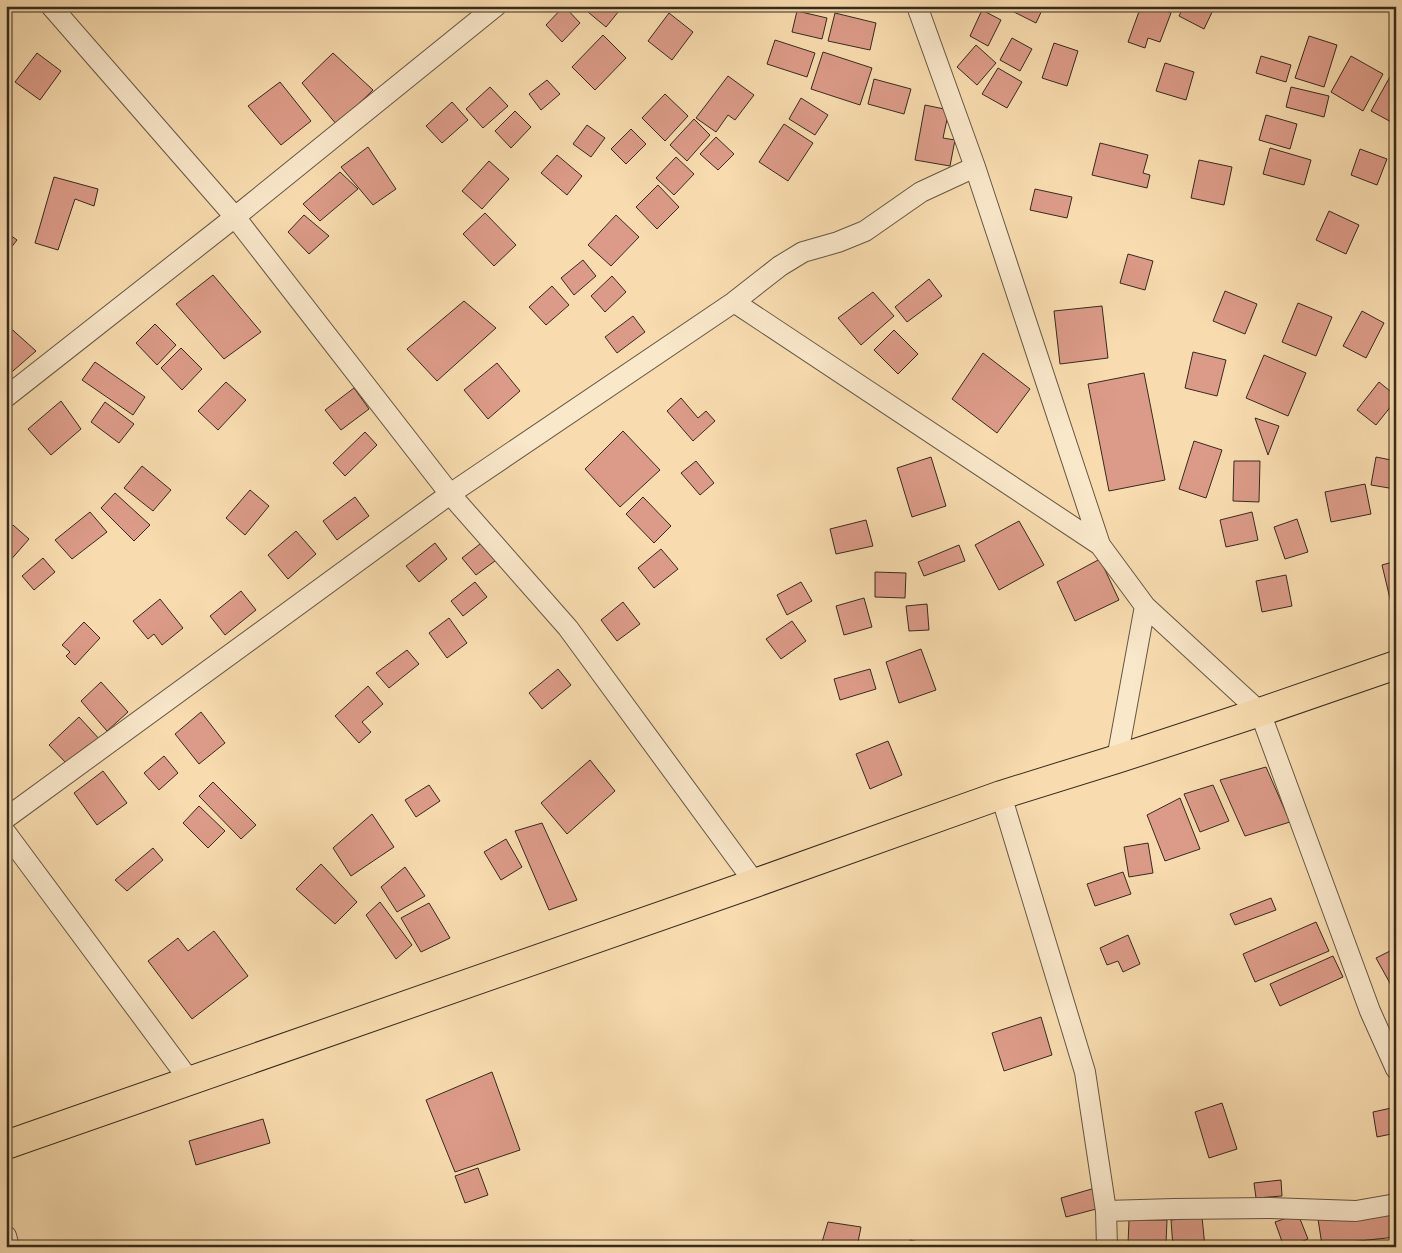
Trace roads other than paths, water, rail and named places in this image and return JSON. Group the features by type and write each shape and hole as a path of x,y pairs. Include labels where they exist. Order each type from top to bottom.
{"main road":[{"path":"6,1145 1001,795 1260,712 1396,665"}],"street":[{"path":"51,6 235,217 450,494 568,628 755,883"},
{"path":"6,397 235,217 496,6"},
{"path":"917,6 975,168 1100,545 1145,606 1260,712 1370,1011 1396,1070"},
{"path":"6,818 450,494 734,302 780,266 803,252 838,242 865,231 921,192 975,168"},
{"path":"734,302 1100,545"},
{"path":"1117,759 1145,606"},
{"path":"1001,795 1085,1072 1106,1212 1107,1247"},
{"path":"6,833 190,1081"},
{"path":"1106,1212 1269,1208 1356,1211 1396,1204"},
{"path":"6,1236 9,1247"}]}
